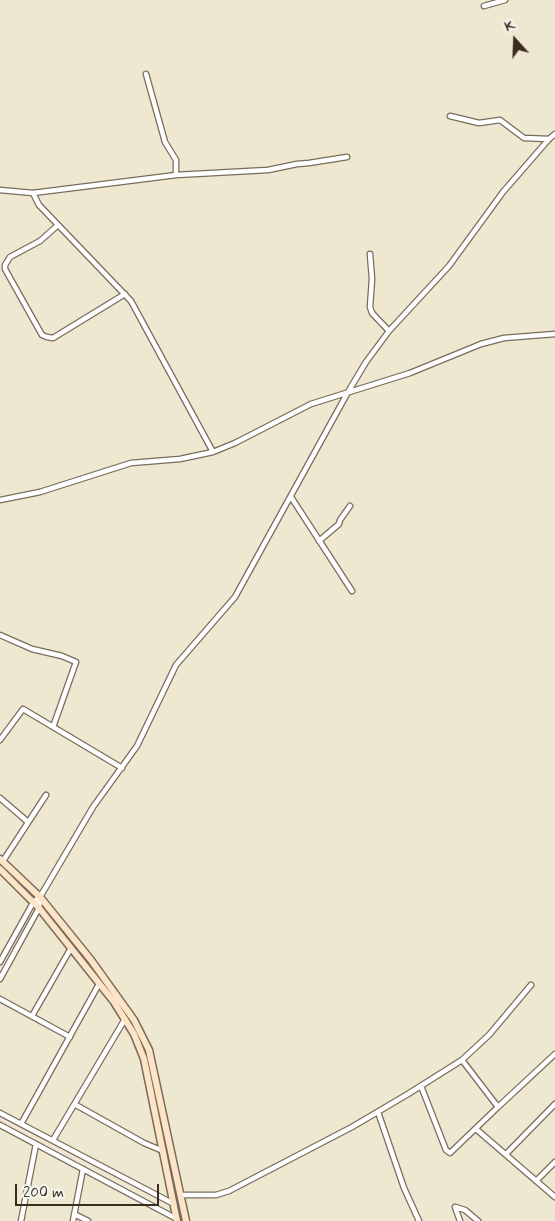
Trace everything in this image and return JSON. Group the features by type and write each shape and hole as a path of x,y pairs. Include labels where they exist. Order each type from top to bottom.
{"street":[{"path":"484,6 505,0"},
{"path":"146,74 165,142 176,160 176,176"},
{"path":"450,116 479,123 500,120 524,138 549,139"},
{"path":"0,962 34,901 40,897 93,807 137,746 176,665 236,597 366,362 389,331 449,266 503,192 555,134"},
{"path":"0,190 33,193 176,176 268,170 347,157"},
{"path":"33,193 39,205 131,301 213,452"},
{"path":"58,224 40,241 10,257 5,265 5,269 42,335 53,338 125,294"},
{"path":"370,254 372,279 370,307 372,312 389,331"},
{"path":"0,500 40,492 131,463 180,459 213,452 235,443 311,404 416,371 489,341 555,334"},
{"path":"290,497 352,591"},
{"path":"320,540 339,524 350,506"},
{"path":"0,635 32,649 62,656 76,662 53,727"},
{"path":"0,739 22,709 122,768"},
{"path":"46,795 1,860 40,897 113,990 134,1020 149,1050 186,1221"},
{"path":"0,798 28,822"},
{"path":"0,870 40,908 100,984 134,1034 144,1059 177,1220"},
{"path":"0,979 40,908 40,897"},
{"path":"32,1016 71,948"},
{"path":"22,1124 100,984"},
{"path":"181,1195 216,1195 230,1191 378,1112 462,1060 489,1035 531,985"},
{"path":"0,999 70,1037"},
{"path":"53,1140 76,1105 125,1019"},
{"path":"421,1086 447,1151 450,1152 555,1054"},
{"path":"462,1060 498,1107"},
{"path":"506,1154 555,1104"},
{"path":"76,1105 144,1143 164,1151"},
{"path":"0,1112 174,1204"},
{"path":"378,1112 404,1188 419,1221"},
{"path":"0,1125 177,1220"},
{"path":"476,1129 555,1197"},
{"path":"21,1221 36,1144"},
{"path":"536,1181 555,1162"},
{"path":"73,1221 83,1169"},
{"path":"460,1221 455,1207 465,1210 478,1221"},
{"path":"74,1214 88,1221"}]}
